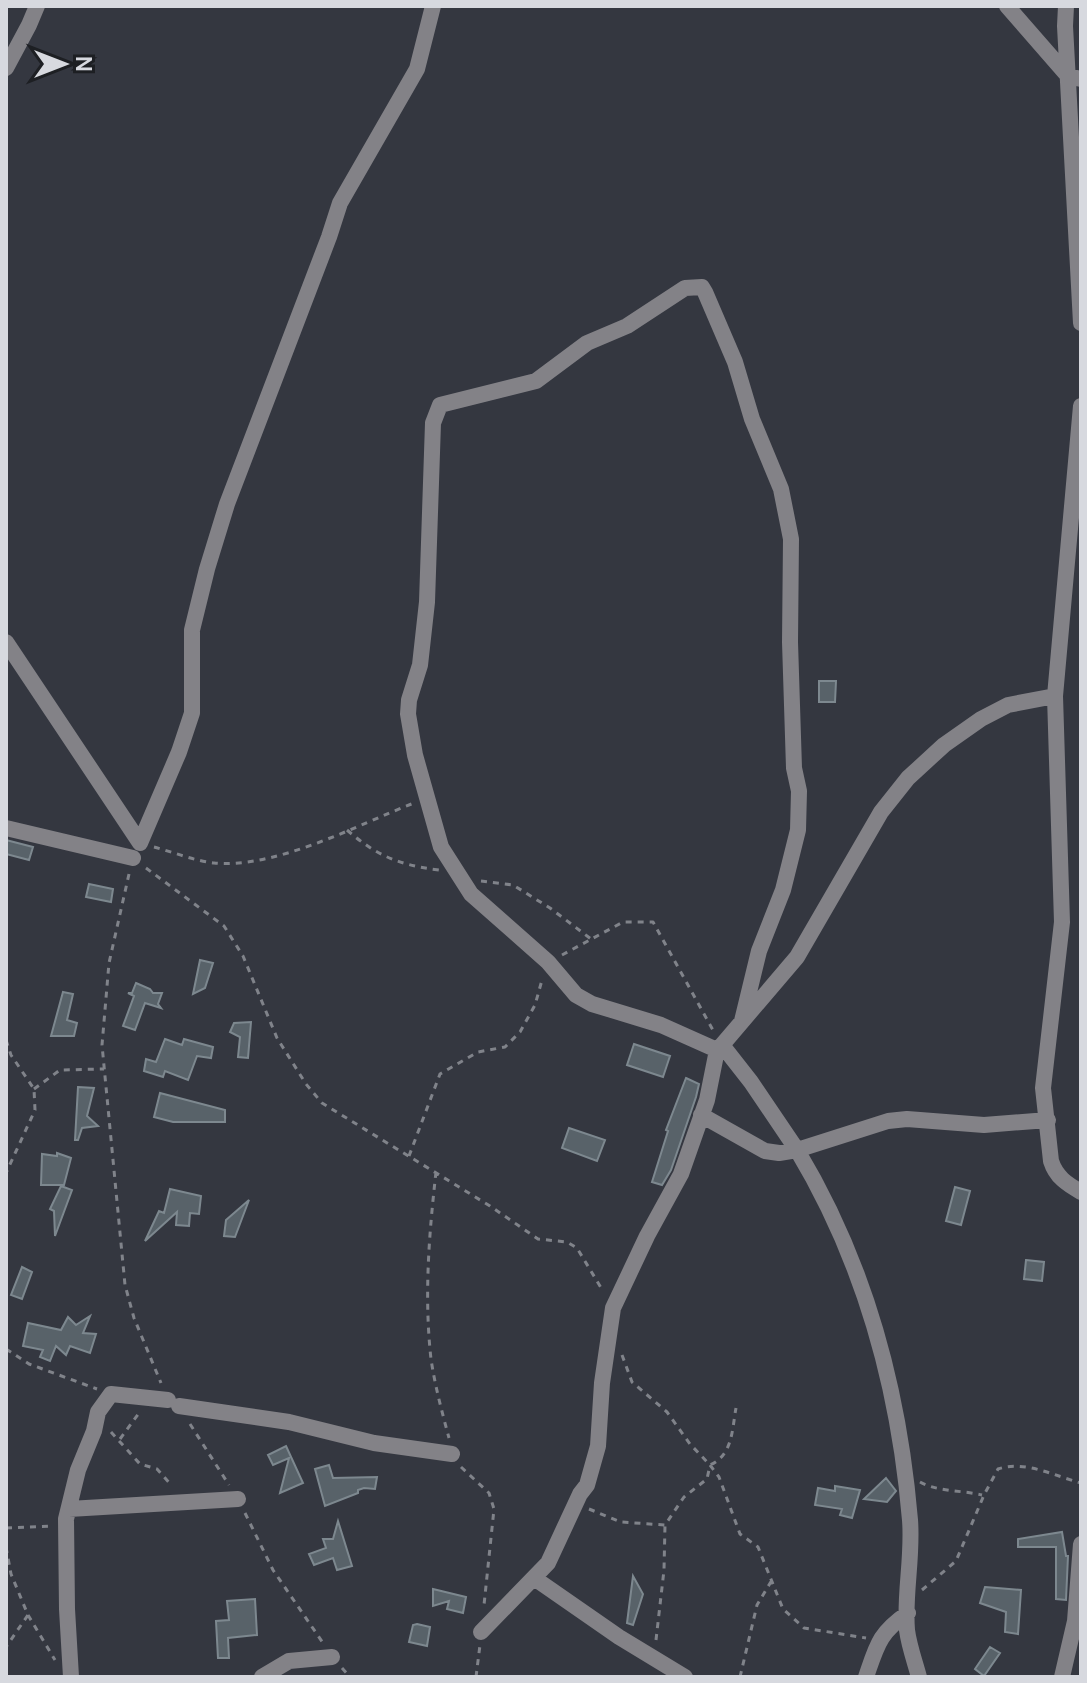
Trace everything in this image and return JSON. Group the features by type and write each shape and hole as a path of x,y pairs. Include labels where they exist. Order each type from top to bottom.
{"street":[{"path":"6,68 37,6"},
{"path":"136,851 179,752 192,713 192,630 227,504 340,203 417,69 433,6"},
{"path":"1007,6 1074,77"},
{"path":"1066,6 1074,77 1081,323"},
{"path":"742,1021 759,951 783,890 798,830 799,791 794,768 790,642 791,539 781,489 752,419 735,362 702,287 685,288 627,326 587,343 536,381 457,399 440,405 436,410 427,602 420,665 408,714 426,799 441,847 471,894 548,962 576,995 592,1004 644,1019 720,1048 751,1082 797,1150 835,1219 869,1306 894,1401 910,1522 909,1639 919,1677"},
{"path":"1081,406 1055,696 1062,922 1043,1088 1054,1171 1081,1192"},
{"path":"6,642 136,851"},
{"path":"481,1632 548,1563 587,1485 598,1446 602,1383 613,1308 681,1174 720,1048 797,957 881,812 908,778 944,745 981,719 1008,705 1055,696"},
{"path":"6,828 136,851"},
{"path":"701,1115 765,1151 779,1153 888,1121 907,1119 984,1125 1048,1120"},
{"path":"71,1677 67,1609 68,1518 78,1470 98,1412 111,1394 289,1422 374,1443 452,1454"},
{"path":"68,1518 238,1499"},
{"path":"1062,1677 1075,1621 1081,1544"},
{"path":"534,1578 685,1677"},
{"path":"866,1677 878,1640 908,1608"},
{"path":"262,1677 289,1661 332,1657"}],"path":[{"path":"136,851 214,863 249,862 303,848 426,799"},
{"path":"136,851 109,963 102,1045 125,1285 134,1318 173,1403 238,1499 273,1570 332,1657 350,1677"},
{"path":"136,851 224,926 243,956 277,1038 322,1103 538,1239 567,1242 577,1248 613,1308"},
{"path":"409,1156 440,1074 478,1052 505,1047 520,1032 535,1005 548,962 623,922 653,922 720,1048"},
{"path":"6,1040 11,1055 34,1089 35,1110 6,1173"},
{"path":"34,1089 60,1070 104,1069"},
{"path":"436,1172 428,1238 430,1345 436,1386 452,1454 464,1471 489,1493 494,1509 476,1677"},
{"path":"6,1349 29,1364 111,1394"},
{"path":"621,1352 632,1382 667,1412 719,1477 740,1534 758,1547 783,1609 804,1628 878,1640"},
{"path":"119,1440 147,1399"},
{"path":"710,1465 720,1461 730,1445 736,1408"},
{"path":"96,1421 119,1440 140,1464 157,1469 190,1502"},
{"path":"652,1657 659,1626 665,1525 684,1497 707,1479 710,1465"},
{"path":"908,1608 956,1561 998,1469 1010,1465 1081,1483"},
{"path":"905,1478 934,1490 947,1488 984,1495"},
{"path":"575,1505 621,1522 665,1525"},
{"path":"6,1528 68,1518"},
{"path":"6,1547 11,1574 28,1615 58,1665"},
{"path":"740,1677 757,1605 772,1580"},
{"path":"6,1647 28,1615"}],"building":[{"path":"819,681 836,681 835,702 819,702"},
{"path":"6,840 33,847 29,860 6,854"},
{"path":"89,884 113,889 111,902 86,897"},
{"path":"200,960 213,963 205,988 193,994"},
{"path":"136,983 153,993 162,993 158,1004 161,1008 145,1003 135,1030 123,1026 134,996 128,993 132,993"},
{"path":"63,992 73,994 67,1020 77,1023 74,1036 51,1036"},
{"path":"251,1022 248,1058 238,1057 240,1037 230,1032 234,1023"},
{"path":"165,1039 182,1045 184,1039 213,1047 211,1058 197,1056 188,1080 165,1071 163,1077 144,1071 146,1059 156,1062"},
{"path":"634,1044 670,1056 663,1077 627,1065"},
{"path":"686,1078 699,1084 671,1170 662,1185 652,1182 666,1130"},
{"path":"78,1087 94,1088 87,1116 98,1126 82,1128 78,1140 75,1140"},
{"path":"160,1093 225,1110 225,1122 173,1122 154,1117"},
{"path":"569,1128 605,1140 597,1161 562,1148"},
{"path":"57,1153 71,1158 64,1185 41,1185 42,1154 57,1156"},
{"path":"61,1186 72,1190 55,1236 54,1211 50,1209"},
{"path":"955,1187 970,1191 961,1225 946,1221"},
{"path":"170,1189 201,1196 199,1214 190,1213 189,1226 176,1225 177,1212 145,1241 159,1211 164,1213"},
{"path":"249,1200 235,1237 224,1236 226,1220"},
{"path":"1026,1260 1044,1262 1042,1281 1024,1279"},
{"path":"22,1267 32,1272 22,1299 11,1295"},
{"path":"90,1316 83,1333 96,1334 90,1353 70,1346 66,1355 56,1346 50,1361 40,1357 43,1350 23,1346 28,1323 61,1330 68,1317 76,1325"},
{"path":"286,1446 303,1483 280,1493 289,1458 273,1465 268,1455"},
{"path":"329,1465 333,1478 377,1477 375,1489 358,1490 358,1493 325,1506 315,1469"},
{"path":"886,1478 896,1491 887,1502 864,1499"},
{"path":"835,1486 860,1490 852,1518 840,1515 842,1509 815,1505 818,1488 835,1491"},
{"path":"338,1521 352,1566 337,1570 333,1558 314,1565 309,1554 326,1548 323,1539 333,1539"},
{"path":"1062,1532 1068,1556 1066,1600 1056,1599 1056,1547 1018,1547 1018,1539"},
{"path":"633,1576 643,1594 633,1625 627,1623"},
{"path":"985,1587 1021,1590 1018,1634 1005,1632 1006,1612 980,1603"},
{"path":"433,1589 466,1597 463,1613 447,1609 449,1601 433,1606"},
{"path":"255,1599 257,1635 228,1638 229,1658 218,1658 216,1621 229,1620 227,1601"},
{"path":"413,1625 430,1627 427,1646 409,1642"},
{"path":"990,1647 1000,1653 984,1676 975,1669"}]}
